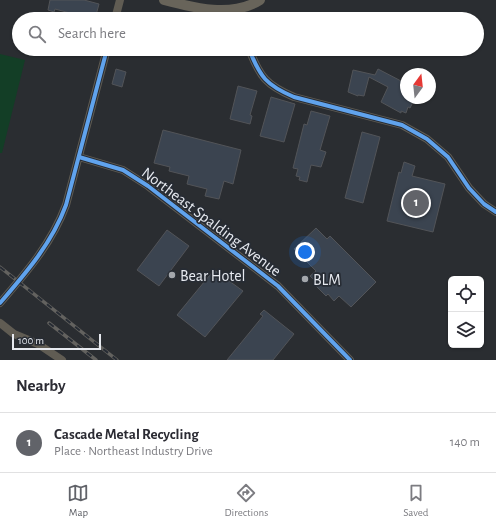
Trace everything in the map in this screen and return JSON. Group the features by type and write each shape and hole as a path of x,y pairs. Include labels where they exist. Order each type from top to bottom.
{"main road":[{"path":"164,0 224,12"},
{"path":"241,12 260,0"}],"street":[{"path":"117,12 120,0"},
{"path":"0,303 49,242 60,224 105,56"},
{"path":"252,56 256,68 266,81 278,90 301,99 402,125 427,139 448,157 469,188 484,204 496,212"},
{"name":"Northeast Spalding Avenue","path":"79,157 122,170 148,186 278,286 350,360"},
{"path":"0,323 14,334 38,344 62,360"}],"green space":[{"path":"0,54 25,60 2,153 0,153"}],"building":[{"path":"50,0 84,0 99,4 97,12 66,12 55,9 54,12 48,10"},
{"path":"116,69 126,72 122,87 112,84"},
{"path":"378,69 400,80 400,104 412,104 410,108 408,107 406,113 401,111 401,113 381,102 388,87 369,77 364,96 358,96 348,92 353,70 375,75"},
{"path":"238,86 257,91 250,115 252,116 250,124 230,119"},
{"path":"271,97 295,104 284,142 260,136"},
{"path":"311,111 330,116 320,150 326,152 321,167 311,165 307,182 299,180 300,177 296,176 298,169 293,168 304,124 307,125"},
{"path":"163,130 241,150 233,184 224,181 219,199 205,196 207,189 187,184 189,176 169,171 170,167 154,163"},
{"path":"362,132 380,137 363,203 345,198"},
{"path":"404,162 415,166 412,176 445,184 433,232 387,221 399,172 401,173"},
{"path":"316,228 327,239 330,236 376,282 351,307 339,296 334,301 328,294 326,296 315,285 317,283 310,276 316,271 294,249"},
{"path":"167,230 189,246 159,286 137,270"},
{"path":"214,270 243,291 205,337 177,315"},
{"path":"264,310 294,334 273,360 227,360 263,316 260,314"}],"railway":[{"path":"0,267 117,360"},
{"path":"49,323 96,360"}],"cycle path":[{"path":"0,303 38,257 46,245 66,205 105,56"},
{"path":"252,56 265,79 284,93 294,97 402,125 427,139 448,157 469,188 484,204 496,212"},
{"path":"79,157 123,170 148,186 278,286 350,360"}],"place":[{"name":"Cascade Metal Recycling","path":"416,203"},
{"name":"Bear Hotel","path":"172,275"},
{"name":"BLM","path":"305,279"}]}
